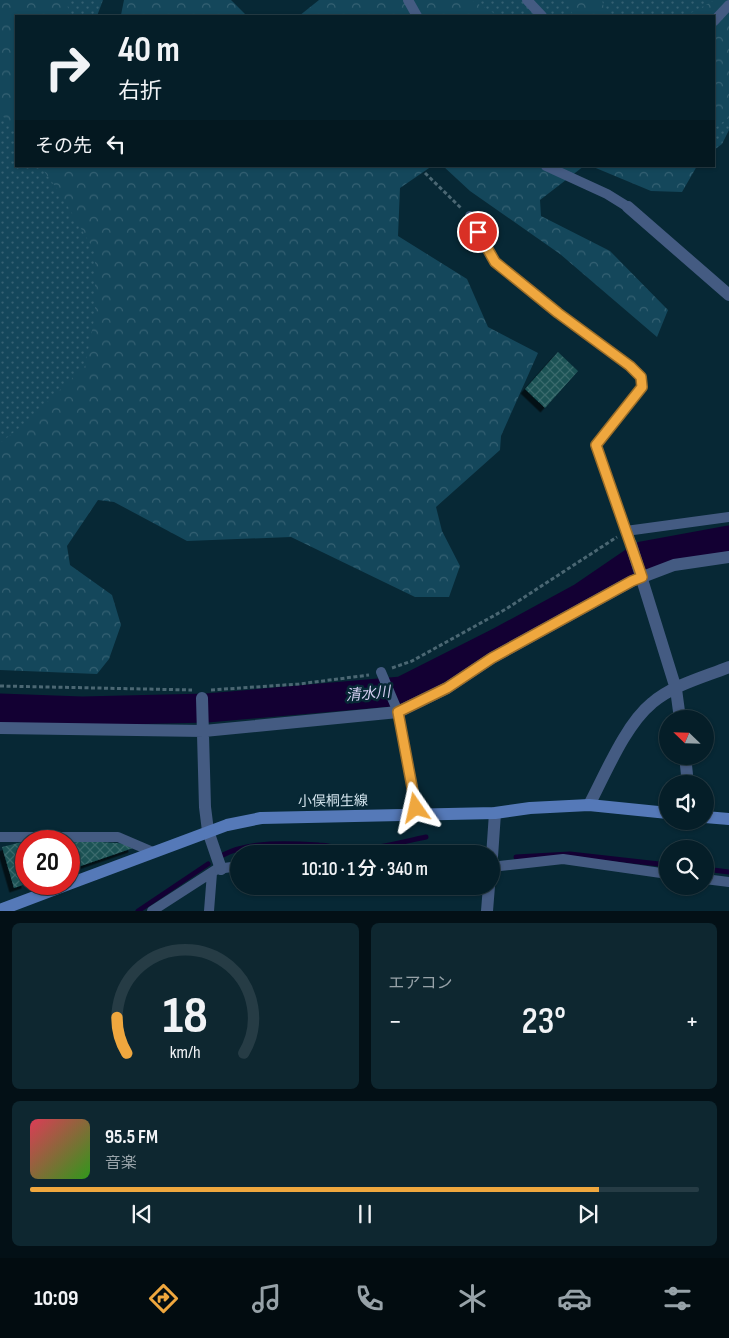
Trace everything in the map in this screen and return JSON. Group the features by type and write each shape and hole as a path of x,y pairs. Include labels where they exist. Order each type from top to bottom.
{"main road":[{"name":"小俣桐生線","path":"80,880 208,831 261,818 495,814 530,808 589,805 659,812"},
{"path":"714,817 729,819"},
{"name":"小俣桐生線","path":"0,910 40,895"}],"street":[{"path":"628,207 729,294"},
{"path":"631,544 676,689 679,710"},
{"path":"0,728 204,727 396,708 447,688 492,658 641,575 674,565 729,557"},
{"path":"589,805 639,718 651,704 676,689 729,667"},
{"path":"201,694 204,727 205,807 216,871"},
{"path":"493,845 495,814"},
{"path":"487,910 489,895"}],"lane":[{"path":"408,0 416,15"},
{"path":"527,0 541,15"},
{"path":"715,20 729,5"},
{"path":"548,167 606,194 628,207"},
{"path":"470,216 495,262 558,313 630,366 641,377 642,387 596,445 631,544"},
{"path":"626,531 729,517"},
{"path":"382,676 396,708 418,815"},
{"path":"0,837 118,837 153,852"},
{"path":"500,866 563,859 659,873"},
{"path":"152,910 216,871 230,868"},
{"path":"209,910 216,871"},
{"path":"714,880 729,882"}],"path":[{"path":"425,173 470,216"},
{"path":"0,686 201,694 382,676 506,609 626,531"}],"green space":[{"path":"0,0 103,0 97,15 15,15 15,167 115,167 150,296 0,473"},
{"path":"0,0 66,0 70,15 15,15 15,133 0,112"},
{"path":"124,0 231,0 246,15 121,15"},
{"path":"319,0 471,0 497,15 300,15"},
{"path":"412,0 729,0 729,130 722,144 715,149 715,15 424,15"},
{"path":"566,0 602,0 606,15 569,15 572,13"},
{"path":"715,0 729,0 729,117 715,128 715,15 687,15"},
{"path":"41,167 431,167 400,188 398,236 467,279 488,327 538,353 501,436 500,450 436,507 442,531 460,566 449,597 415,597 291,537 187,541 114,502 98,500 67,546 70,565 112,595 121,625 109,659 97,674 0,670 0,443 23,425 85,366 95,315 95,252 58,190"},
{"path":"444,167 583,167 540,200 541,216 610,251 668,310 657,337 560,254 470,191"},
{"path":"593,167 696,167 682,192 651,191"}],"building":[{"path":"558,352 578,371 545,408 525,389"},
{"path":"80,841 132,844 133,848 80,866"},
{"path":"15,844 14,888 2,847"}],"waterway":[{"name":"清水川","path":"0,708 82,711 207,708 402,691 582,597 642,556 729,540"},
{"path":"223,855 234,850 257,845 307,844 359,849 426,837"},
{"path":"516,857 570,854 659,864"},
{"path":"138,911 208,864"},
{"path":"714,870 729,872"}],"route":[{"path":"416,808 398,712 447,688 492,658 642,577 596,445 642,387 641,377 630,366 558,313 495,262 478,232"}]}
